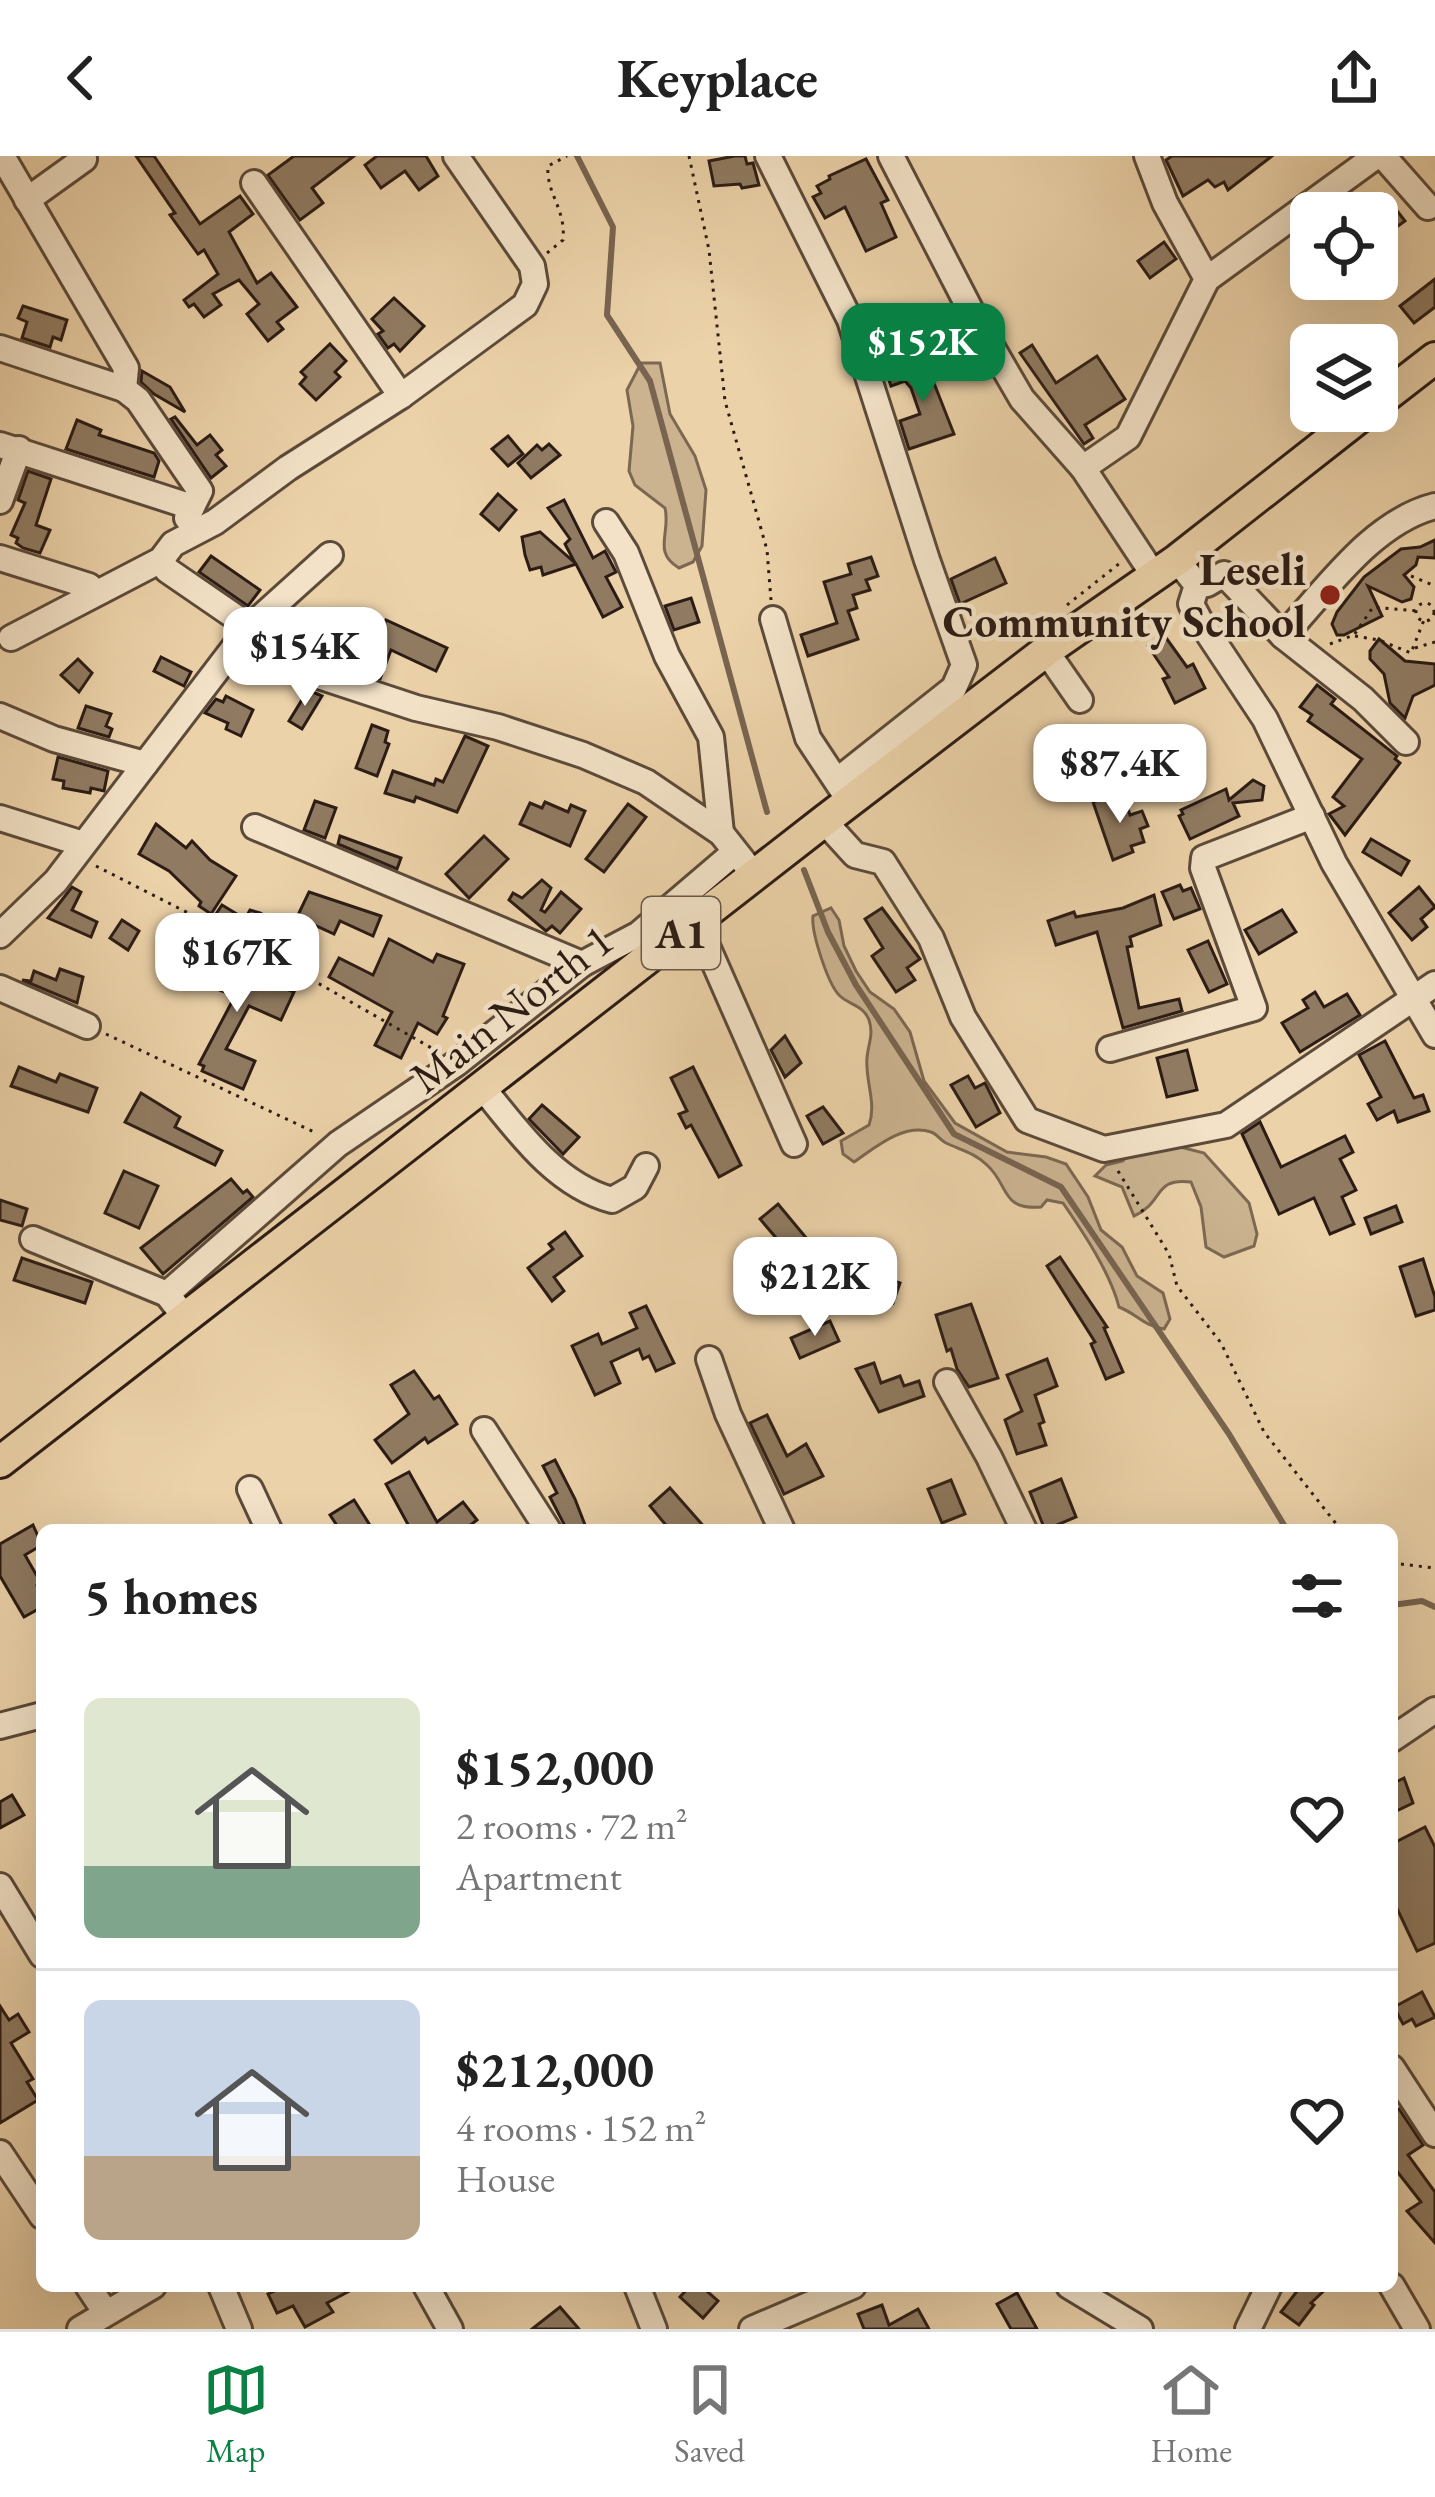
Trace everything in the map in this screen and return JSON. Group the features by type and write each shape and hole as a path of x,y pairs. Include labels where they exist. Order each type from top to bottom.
{"main road":[{"path":"1398,387 1435,358"},
{"name":"Main North 1","path":"0,1462 177,1306 482,1087 755,876 837,802 1338,432"}],"street":[{"path":"2,156 126,368 124,389"},
{"path":"11,638 161,560 173,544 215,522 288,468 401,396 525,304 535,284 532,266 456,156"},
{"path":"768,156 850,320 964,665 954,688 837,802"},
{"path":"891,156 1022,399 1156,562 1197,585 1224,574 1282,636 1363,699 1406,742"},
{"path":"1147,156 1165,203 1207,279"},
{"path":"1082,468 1128,437 1207,279 1380,156 1428,207"},
{"path":"27,200 84,159"},
{"path":"254,183 401,396"},
{"path":"0,348 124,389 138,400 200,491 182,529 185,538"},
{"path":"0,501 9,447 192,507"},
{"path":"1282,636 1375,538 1411,512 1435,506"},
{"path":"606,522 626,553 667,656 711,737 728,843"},
{"path":"0,935 56,881 247,632 330,555"},
{"path":"0,558 89,586 94,592"},
{"path":"161,560 166,570 247,632 310,673 583,755 646,782 728,843 755,876"},
{"path":"1197,585 1191,604 1265,719 1334,863 1424,990 1435,1035"},
{"path":"772,620 808,738 855,855 883,862 931,938 963,1017 1027,1120 1104,1149 1226,1125 1424,990"},
{"path":"1046,651 1080,700"},
{"path":"0,716 54,739 145,764"},
{"path":"1110,1049 1254,1008 1204,858 1312,816"},
{"path":"0,818 78,850"},
{"path":"255,826 582,964"},
{"path":"33,1239 177,1306 338,1144 457,1063 582,964 639,934 728,843"},
{"path":"696,921 794,1144"},
{"path":"0,988 87,1026"},
{"path":"482,1087 526,1141 564,1176 600,1197 623,1196 642,1179 646,1166"},
{"path":"709,1359 728,1414 779,1524"},
{"path":"947,1382 1021,1524"},
{"path":"484,1430 544,1524"},
{"path":"250,1489 266,1524"},
{"path":"1398,1735 1435,1710"},
{"path":"0,1726 36,1717"},
{"path":"0,1886 36,1945"},
{"path":"1398,2077 1435,2134"},
{"path":"0,2153 36,2207"},
{"path":"92,2292 106,2313"},
{"path":"80,2329 143,2292"},
{"path":"223,2292 238,2329"},
{"path":"429,2292 450,2329"},
{"path":"639,2292 654,2329"},
{"path":"1079,2292 1140,2329"},
{"path":"1248,2329 1266,2292"},
{"path":"1395,2292 1417,2329"},
{"path":"752,2329 811,2294"}],"path":[{"path":"532,266 563,240 565,219 547,177 548,166 567,156"},
{"path":"688,156 709,250 725,401 767,550 772,620"},
{"path":"850,320 973,315"},
{"path":"1064,608 1156,562"},
{"path":"1412,576 1435,586"},
{"path":"1354,635 1411,652 1424,620 1434,614 1425,603 1417,611"},
{"path":"1306,652 1354,635 1373,608 1417,611 1424,620"},
{"path":"1413,647 1435,642"},
{"path":"78,850 457,1063"},
{"path":"87,1026 338,1144"},
{"path":"1104,1149 1169,1254 1177,1286 1221,1343 1264,1432 1335,1524"},
{"path":"1398,1564 1435,1568"}],"shaded area":[{"path":"641,363 660,363 670,414 695,456 706,490 702,546 693,562 679,568 664,549 665,508 635,485 629,471 633,426 627,390"},
{"path":"831,908 856,971 910,1032 924,1081 955,1123 1007,1152 1066,1164 1088,1197 1101,1230 1122,1247 1137,1276 1163,1293 1170,1319 1164,1329 1119,1307 1103,1266 1063,1203 1047,1200 1041,1207 1018,1205 982,1161 931,1132 900,1134 854,1162 843,1154 841,1141 869,1125 871,1117 867,1067 871,1030 864,1012 835,990 821,958 813,916"},
{"path":"1161,1142 1204,1153 1249,1203 1257,1234 1254,1246 1224,1257 1206,1247 1201,1207 1191,1182 1170,1183 1134,1216 1122,1187 1095,1176 1106,1165 1123,1161 1134,1145"}],"building":[{"path":"136,156 154,156 200,224 240,196 253,214 229,232 257,283 271,273 297,307 277,322 283,329 268,341 247,314 259,304 239,280 213,294 221,305 204,317 184,300 218,274 204,250 198,254 170,215 175,213"},
{"path":"294,156 354,156 312,188 323,203 300,220 268,175"},
{"path":"377,156 426,156 438,176 419,190 405,171 381,188 365,165"},
{"path":"745,156 747,164 753,163 759,185 714,186 709,161"},
{"path":"1172,156 1272,156 1228,190 1224,182 1215,187 1208,180 1183,196 1166,160"},
{"path":"866,159 888,200 881,203 896,237 866,251 845,207 825,218 813,197 821,193 817,186 829,176"},
{"path":"1164,242 1176,259 1150,278 1138,261"},
{"path":"1435,279 1435,307 1414,323 1400,306"},
{"path":"394,298 424,326 400,351 394,344 388,348 378,334 383,331 372,319"},
{"path":"23,306 67,320 61,340 53,337 50,347 22,338 27,322 18,318"},
{"path":"330,344 346,361 335,372 340,377 316,400 300,384 306,377 301,372"},
{"path":"1032,345 1056,383 1097,356 1125,399 1085,425 1093,438 1084,444 1020,353"},
{"path":"932,358 936,371 930,373 954,434 909,449 900,421 920,414 911,388 905,381 891,386 887,374"},
{"path":"142,371 170,387 185,412 141,382"},
{"path":"175,417 197,445 210,435 222,450 216,455 226,466 211,478 171,419"},
{"path":"77,420 101,430 99,435 154,453 159,461 154,477 66,449"},
{"path":"508,436 523,454 508,466 492,449"},
{"path":"549,444 560,455 531,478 518,463 537,445 542,450"},
{"path":"28,471 51,479 36,525 50,530 40,553 23,548 11,535 25,503 18,500"},
{"path":"498,494 516,510 499,530 481,514"},
{"path":"564,500 593,558 605,551 616,572 606,577 622,607 603,617 576,564 543,575 541,567 530,570 525,555 522,537 540,532 575,563 565,544 570,539 548,508"},
{"path":"1435,540 1435,558 1418,557 1404,575 1414,587 1411,599 1402,602 1368,586 1382,616 1337,635 1332,624 1337,612 1364,577 1401,549"},
{"path":"211,556 260,590 248,606 199,572"},
{"path":"871,557 878,576 866,580 870,590 853,595 857,608 848,611 858,639 808,656 801,635 837,623 824,582 851,574 848,564"},
{"path":"995,558 1006,583 960,604 951,579"},
{"path":"691,598 699,622 674,630 665,606"},
{"path":"362,616 378,637 386,620 447,648 436,671 391,650 380,679 337,665 341,654 374,666 345,629"},
{"path":"282,620 305,633 298,647 269,632"},
{"path":"1164,635 1187,667 1193,664 1205,688 1175,703 1163,679 1169,677 1148,646"},
{"path":"1379,639 1405,661 1435,664 1435,685 1413,696 1405,718 1390,703 1384,674 1370,659"},
{"path":"161,657 191,672 184,686 154,671"},
{"path":"78,659 92,673 79,692 61,675"},
{"path":"1317,685 1335,699 1331,704 1400,763 1345,835 1329,814 1344,806 1333,797 1362,759 1308,721 1312,715 1300,707"},
{"path":"308,690 322,696 302,729 289,721"},
{"path":"226,696 253,710 241,736 226,729 228,723 205,713 216,699 223,702"},
{"path":"86,706 111,714 106,726 112,729 109,737 78,728"},
{"path":"372,725 388,731 385,742 389,744 377,776 356,768"},
{"path":"1125,728 1136,759 1112,767 1104,742 1115,739 1112,732"},
{"path":"465,736 488,746 457,812 416,797 414,802 385,793 393,771 434,785 436,779 443,782"},
{"path":"58,757 108,771 104,791 63,788 64,781 53,779"},
{"path":"1253,780 1264,786 1262,800 1233,803 1239,816 1190,839 1179,816 1181,810 1226,789 1229,800"},
{"path":"1112,794 1117,806 1126,803 1130,815 1142,811 1148,826 1140,829 1144,842 1113,860 1093,802"},
{"path":"315,801 336,808 325,838 304,830"},
{"path":"545,802 568,812 571,805 585,811 570,846 520,824 530,803 542,808"},
{"path":"628,804 646,817 604,872 586,859"},
{"path":"156,824 186,848 192,841 210,860 236,876 211,914 169,871 139,854"},
{"path":"340,836 401,858 397,869 338,844"},
{"path":"484,836 508,859 469,898 446,874"},
{"path":"1371,839 1409,861 1401,875 1363,852"},
{"path":"542,880 551,888 541,910 545,912 561,892 581,909 560,933 552,926 546,931 509,900 513,893 522,898"},
{"path":"1180,885 1183,891 1191,888 1200,909 1174,919 1162,892"},
{"path":"72,887 81,892 72,910 97,922 91,937 48,918"},
{"path":"1419,887 1435,907 1421,919 1427,927 1412,940 1389,913"},
{"path":"309,892 381,916 373,936 340,921 334,934 297,917"},
{"path":"1154,895 1161,925 1130,937 1132,946 1127,947 1139,1008 1179,999 1182,1011 1123,1028 1097,932 1056,945 1048,921 1074,912 1076,917 1123,908"},
{"path":"222,905 245,919 250,910 260,913 298,934 286,956 214,917"},
{"path":"882,908 920,959 907,968 915,980 896,992 872,956 883,948 865,919"},
{"path":"1282,910 1296,932 1259,954 1245,930"},
{"path":"122,920 139,931 128,950 110,938"},
{"path":"389,939 433,962 437,954 464,964 437,1034 418,1023 401,1058 375,1045 392,1012 329,977 339,958 373,975"},
{"path":"1208,941 1227,984 1209,992 1188,950"},
{"path":"204,954 294,992 281,1020 249,1006 226,1049 255,1061 243,1089 202,1071 204,1066 199,1064 235,996 194,980"},
{"path":"60,969 83,977 77,1003 22,980 31,981 34,971 56,980"},
{"path":"1315,992 1324,1007 1347,994 1360,1015 1300,1052 1282,1023 1308,1008 1303,1000"},
{"path":"785,1036 801,1063 785,1077 771,1050"},
{"path":"1385,1041 1414,1098 1423,1095 1429,1111 1398,1122 1394,1111 1377,1120 1368,1104 1381,1097 1359,1055"},
{"path":"1187,1050 1197,1090 1167,1097 1157,1058"},
{"path":"19,1067 56,1082 60,1074 97,1088 88,1112 11,1086"},
{"path":"693,1067 741,1165 719,1177 691,1125 686,1128 679,1114 687,1111 671,1078"},
{"path":"968,1076 975,1088 985,1083 1000,1113 976,1127 951,1085"},
{"path":"141,1093 180,1117 175,1127 222,1151 215,1165 125,1122"},
{"path":"542,1105 579,1137 563,1154 529,1119"},
{"path":"823,1107 843,1133 823,1144 807,1116"},
{"path":"1260,1122 1281,1167 1345,1136 1353,1152 1340,1159 1356,1190 1342,1197 1354,1224 1330,1234 1314,1198 1279,1214 1242,1134"},
{"path":"124,1171 158,1186 139,1228 105,1213"},
{"path":"231,1179 253,1197 163,1274 141,1248"},
{"path":"0,1200 27,1209 22,1226 0,1220"},
{"path":"778,1204 822,1257 900,1283 893,1303 807,1274 760,1219"},
{"path":"1396,1206 1402,1222 1371,1234 1365,1218"},
{"path":"565,1232 582,1256 554,1277 564,1291 552,1301 528,1268 553,1249 549,1244"},
{"path":"1060,1257 1107,1327 1123,1372 1106,1379 1091,1344 1095,1342 1047,1266"},
{"path":"22,1258 92,1282 85,1303 14,1280"},
{"path":"1423,1259 1435,1310 1416,1316 1400,1267"},
{"path":"971,1304 998,1378 969,1387 951,1349 947,1351 936,1315"},
{"path":"646,1306 674,1363 656,1371 649,1356 643,1359 639,1349 611,1362 620,1383 595,1395 572,1346 598,1334 602,1344 637,1328 630,1313"},
{"path":"830,1321 839,1341 800,1358 791,1338"},
{"path":"1047,1359 1057,1386 1035,1395 1046,1445 1017,1454 1005,1420 1022,1411 1007,1375"},
{"path":"874,1363 881,1383 900,1376 904,1386 919,1381 924,1396 879,1412 856,1369"},
{"path":"414,1371 434,1399 439,1396 457,1424 428,1443 425,1438 392,1463 375,1440 409,1414 391,1385"},
{"path":"767,1415 787,1456 806,1444 823,1476 784,1494 750,1423"},
{"path":"555,1460 585,1524 564,1524 550,1497 557,1493 543,1466"},
{"path":"409,1472 437,1522 463,1502 477,1520 472,1524 408,1524 386,1484"},
{"path":"1061,1479 1076,1517 1043,1524 1030,1492"},
{"path":"951,1480 965,1514 942,1523 928,1489"},
{"path":"670,1488 702,1524 665,1524 650,1506"},
{"path":"354,1500 369,1524 336,1524 330,1515"},
{"path":"33,1525 36,1549 25,1555 36,1574 36,1610 24,1617 0,1576 0,1544"},
{"path":"1404,1778 1413,1803 1398,1810 1398,1781"},
{"path":"12,1795 24,1815 0,1828 0,1802"},
{"path":"1425,1827 1435,1847 1435,1943 1417,1951 1398,1911 1398,1841"},
{"path":"1422,1992 1435,2017 1416,2026 1412,2019 1403,2024 1398,2005"},
{"path":"0,2006 9,2020 18,2014 29,2032 11,2043 33,2079 27,2082 36,2101 0,2123"},
{"path":"1398,2110 1423,2145 1408,2155 1435,2192 1435,2243 1407,2211 1421,2202 1398,2173"},
{"path":"348,2292 327,2303 333,2312 305,2327 293,2306 277,2313 268,2294"},
{"path":"685,2292 708,2292 718,2301 703,2318 680,2297"},
{"path":"1296,2292 1323,2292 1299,2325 1281,2312"},
{"path":"1017,2293 1037,2329 1011,2329 997,2304"},
{"path":"882,2305 889,2325 918,2309 929,2329 864,2329 858,2314"},
{"path":"560,2307 579,2329 532,2329"}],"waterway":[{"path":"577,156 613,227 607,315 650,381 767,812"},
{"path":"804,870 828,932 856,985 954,1134 1061,1187 1229,1434 1283,1524"},
{"path":"1398,1604 1422,1601 1435,1607"}],"place":[{"name":"Leseli Community School","path":"1330,595"}]}
